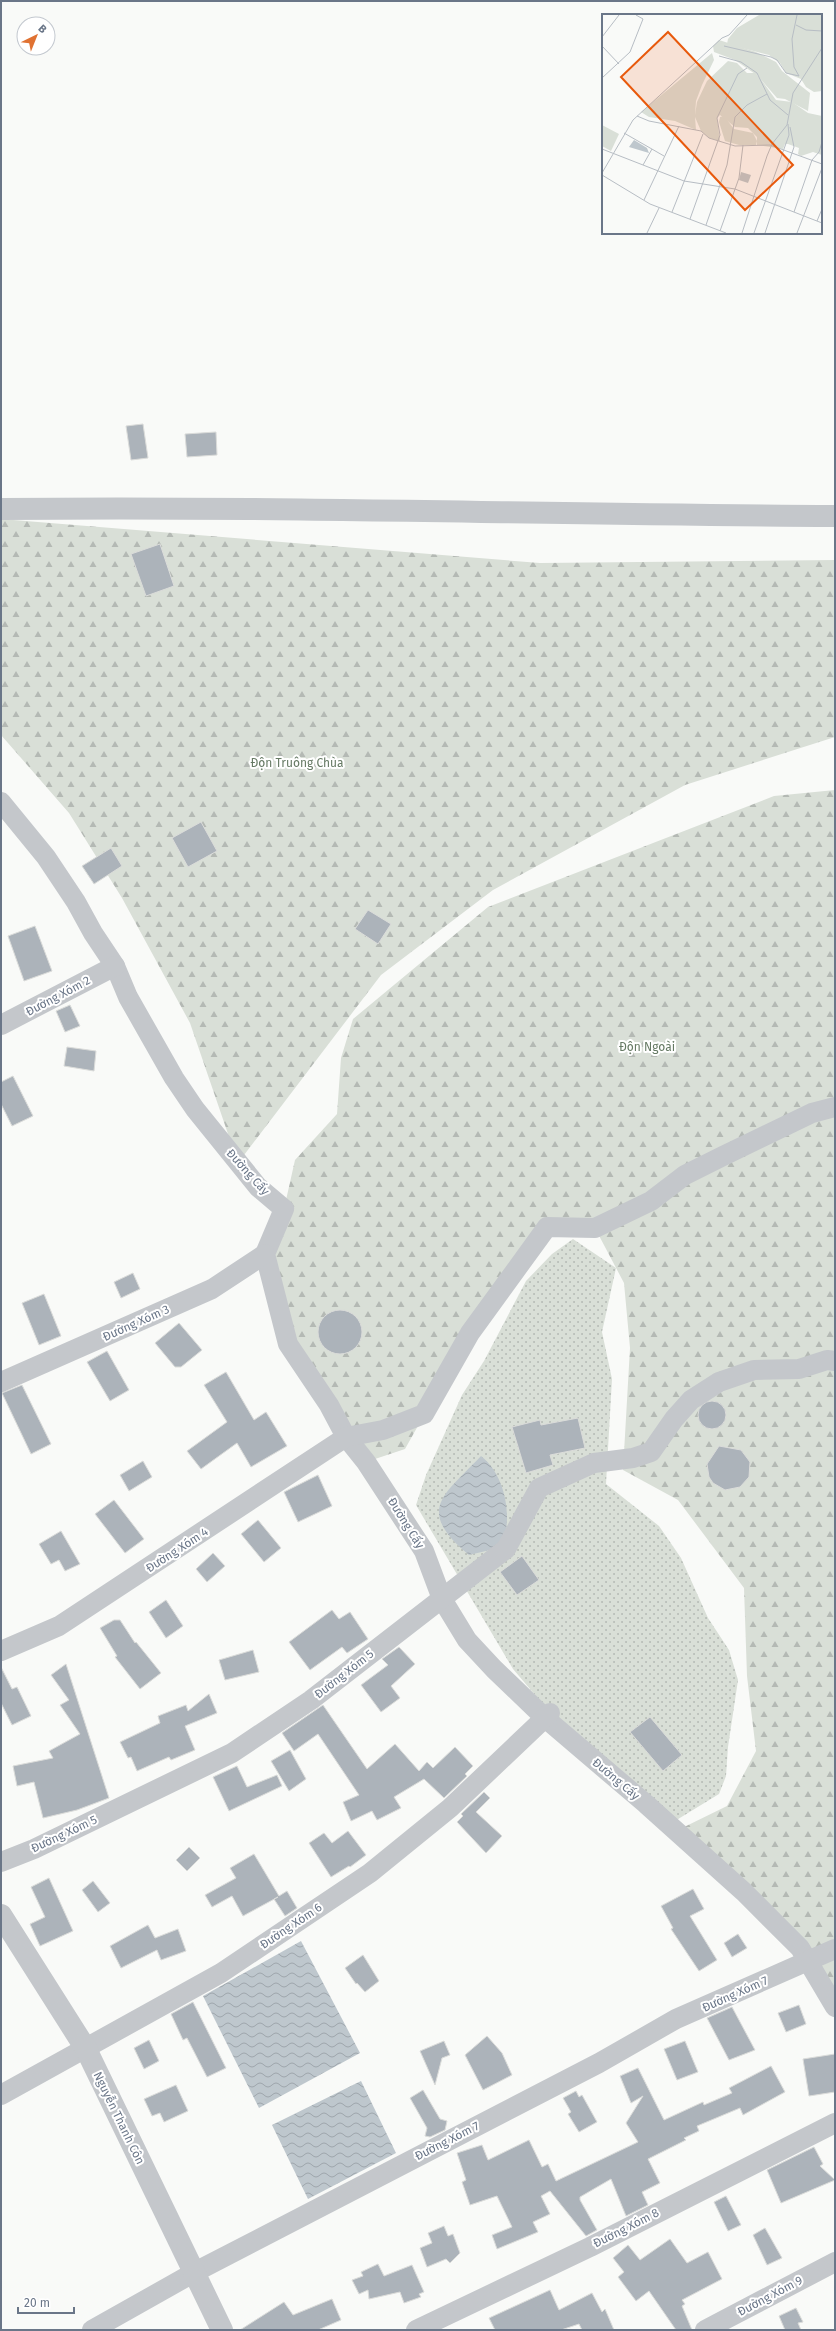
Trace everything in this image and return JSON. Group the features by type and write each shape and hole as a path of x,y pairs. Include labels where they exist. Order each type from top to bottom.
{"street":[{"path":"1,509 303,508 639,515 835,516"},
{"path":"1,802 46,857 76,902 93,933 115,966"},
{"name":"Đường Xóm 2","path":"1,1025 115,966"},
{"name":"Đường Cấy","path":"115,966 128,998 174,1078 195,1109 258,1187 284,1209 265,1254 288,1344 329,1405 346,1437 366,1462 424,1552 442,1599 467,1640 494,1669 744,1892 800,1948 835,2007"},
{"path":"346,1437 383,1430 424,1414 470,1333 547,1227 595,1228 651,1202 685,1175 812,1113 835,1107"},
{"name":"Đường Xóm 3","path":"1,1382 212,1289 265,1254"},
{"name":"Đường Xóm 5","path":"1,1862 34,1849 232,1753 311,1700 506,1549 539,1488 594,1464 633,1458 651,1452 674,1419 691,1400 719,1382 754,1370 799,1369 827,1360 835,1361"},
{"name":"Đường Xóm 4","path":"1,1651 60,1626 346,1437"},
{"name":"Đường Xóm 6","path":"1,2095 222,1973 370,1873 450,1808 547,1715"},
{"name":"Nguyễn Thanh Côn","path":"1,1916 86,2049 222,2330"},
{"name":"Đường Xóm 7","path":"92,2330 195,2272 599,2063 676,2019 835,1949"},
{"name":"Đường Xóm 8","path":"416,2330 590,2247 835,2123"},
{"name":"Đường Xóm 9","path":"705,2330 835,2262"}],"green space":[{"name":"Độn Truông Chùa","path":"1,519 540,563 835,560 835,737 685,785 493,890 381,975 238,1163 190,1023 122,898 69,813 1,735"},
{"name":"Độn Ngoài","path":"835,790 835,2008 800,1948 676,1831 727,1806 756,1751 747,1676 744,1588 678,1500 623,1470 630,1348 624,1283 595,1228 547,1227 470,1333 405,1449 366,1462 288,1344 265,1254 284,1209 295,1160 337,1114 341,1058 353,1019 488,907 774,796"},
{"path":"573,1239 616,1268 602,1332 612,1379 606,1484 659,1526 681,1558 708,1618 729,1650 738,1680 728,1747 726,1776 719,1794 670,1824 582,1750 513,1669 416,1505 426,1475 462,1395 484,1361 526,1281 552,1254"}],"water":[{"path":"481,1456 495,1473 504,1494 507,1518 506,1529 504,1540 490,1550 469,1555 452,1539 443,1526 439,1514 440,1504 446,1493"},
{"path":"301,1941 360,2053 259,2108 203,1996"},
{"path":"361,2081 396,2153 308,2199 272,2125"}],"building":[{"path":"143,424 148,458 131,460 126,426"},
{"path":"216,432 217,455 187,457 185,434"},
{"path":"160,544 174,586 146,596 131,554"},
{"path":"201,822 217,851 188,867 172,838"},
{"path":"111,848 122,866 94,884 82,866"},
{"path":"368,910 391,924 378,944 355,929"},
{"path":"35,926 52,971 24,981 8,936"},
{"path":"70,1005 80,1026 65,1032 56,1011"},
{"path":"67,1047 96,1051 94,1071 64,1066"},
{"path":"13,1076 33,1116 12,1126 1,1104 1,1082"},
{"path":"133,1273 140,1289 121,1298 114,1282"},
{"path":"44,1294 61,1336 39,1345 22,1303"},
{"path":"336,1310 344,1310 356,1316 362,1328 362,1336 356,1348 344,1354 336,1354 324,1348 318,1336 318,1328 324,1316"},
{"path":"179,1323 202,1350 181,1367 175,1367 155,1343"},
{"path":"107,1351 129,1390 110,1401 87,1362"},
{"path":"226,1372 254,1420 266,1412 287,1446 251,1467 237,1443 201,1469 187,1451 227,1422 204,1385"},
{"path":"22,1385 51,1444 31,1454 2,1393"},
{"path":"712,1401 722,1405 726,1415 722,1425 712,1429 702,1425 698,1415 702,1405"},
{"path":"578,1418 585,1448 550,1455 553,1465 526,1473 512,1427 540,1420 541,1425"},
{"path":"719,1446 741,1450 750,1462 749,1477 740,1487 725,1490 713,1483 709,1477 707,1464"},
{"path":"143,1461 152,1477 129,1491 120,1475"},
{"path":"318,1475 332,1506 298,1522 284,1492"},
{"path":"114,1500 144,1539 125,1553 95,1514"},
{"path":"258,1520 281,1548 264,1562 241,1534"},
{"path":"61,1531 80,1564 65,1571 59,1560 51,1564 39,1544"},
{"path":"213,1553 225,1566 207,1582 196,1569"},
{"path":"522,1556 539,1580 517,1595 500,1572"},
{"path":"166,1600 183,1626 166,1638 149,1612"},
{"path":"332,1610 339,1619 350,1612 368,1639 347,1653 342,1647 310,1670 289,1642"},
{"path":"114,1620 120,1620 135,1643 136,1642 161,1673 140,1689 115,1657 117,1656 100,1628"},
{"path":"399,1647 415,1664 391,1686 400,1698 381,1712 361,1685 388,1665 382,1659"},
{"path":"253,1650 259,1672 225,1680 219,1660"},
{"path":"66,1664 109,1798 77,1810 43,1818 34,1782 17,1786 13,1766 53,1758 49,1751 80,1734 60,1705 69,1700 51,1675"},
{"path":"1,1667 12,1689 17,1687 31,1716 12,1725 1,1703"},
{"path":"209,1694 217,1713 185,1726 195,1750 171,1760 169,1757 137,1771 131,1757 128,1758 120,1742 160,1723 158,1716 186,1705 188,1711"},
{"path":"323,1705 367,1769 395,1744 419,1771 427,1762 433,1768 455,1747 473,1766 465,1774 467,1776 444,1798 424,1779 394,1797 401,1808 377,1820 372,1811 351,1821 343,1802 359,1795 318,1734 294,1751 282,1733"},
{"path":"650,1717 682,1755 663,1771 630,1732"},
{"path":"290,1750 306,1779 289,1791 271,1761"},
{"path":"237,1766 247,1787 277,1775 282,1786 229,1811 213,1777"},
{"path":"484,1792 490,1798 476,1812 502,1836 486,1853 457,1822 463,1816 461,1814"},
{"path":"348,1831 366,1855 350,1867 349,1866 331,1877 309,1843 324,1833 332,1843"},
{"path":"189,1847 200,1858 187,1871 176,1860"},
{"path":"254,1854 279,1896 287,1891 297,1908 285,1916 274,1899 243,1916 232,1896 212,1907 205,1895 236,1878 230,1868"},
{"path":"49,1878 73,1931 40,1946 30,1924 45,1917 31,1887"},
{"path":"93,1881 110,1903 98,1912 82,1890"},
{"path":"693,1889 704,1909 690,1916 717,1960 699,1971 671,1929 673,1928 661,1906"},
{"path":"148,1925 155,1938 178,1929 186,1951 161,1960 157,1950 121,1968 110,1946"},
{"path":"738,1934 747,1948 732,1957 724,1943"},
{"path":"363,1955 379,1981 365,1992 357,1983 356,1984 345,1968"},
{"path":"193,2002 226,2068 207,2077 187,2038 183,2040 171,2014"},
{"path":"799,2005 806,2024 786,2032 778,2013"},
{"path":"732,2007 755,2050 729,2060 707,2018"},
{"path":"487,2036 502,2053 512,2075 483,2090 465,2055"},
{"path":"149,2040 159,2061 144,2069 134,2048"},
{"path":"444,2041 450,2055 442,2058 435,2085 420,2051"},
{"path":"685,2041 698,2072 677,2080 664,2049"},
{"path":"835,2054 835,2092 809,2096 803,2059"},
{"path":"771,2066 785,2092 743,2115 740,2108 697,2126 699,2131 684,2138 686,2140 648,2159 660,2183 642,2192 648,2205 626,2216 611,2179 580,2197 580,2200 597,2230 586,2236 550,2191 541,2196 550,2214 533,2222 538,2232 497,2249 492,2235 512,2227 497,2196 470,2205 462,2182 466,2180 457,2153 482,2145 488,2160 529,2140 542,2167 548,2164 556,2181 638,2142 626,2123 643,2096 631,2103 620,2076 638,2068 664,2120 703,2102 704,2105 732,2093 729,2088"},
{"path":"176,2085 188,2111 164,2122 160,2113 152,2116 144,2099"},
{"path":"423,2090 440,2119 447,2121 445,2130 430,2137 425,2136 427,2128 410,2098"},
{"path":"576,2091 579,2097 582,2095 597,2122 579,2132 568,2114 571,2112 563,2098"},
{"path":"814,2147 823,2164 820,2166 835,2180 781,2203 767,2170"},
{"path":"726,2196 741,2225 728,2231 714,2202"},
{"path":"444,2226 448,2236 453,2234 460,2253 450,2263 446,2259 427,2267 420,2248 432,2243 428,2233"},
{"path":"765,2228 782,2258 767,2265 753,2235"},
{"path":"670,2239 687,2263 708,2252 722,2279 682,2300 685,2304 682,2306 692,2330 676,2330 649,2291 636,2301 618,2277 624,2272 613,2258 628,2245 640,2260"},
{"path":"378,2264 384,2276 412,2265 424,2292 419,2294 421,2297 404,2303 400,2292 369,2299 368,2290 359,2294 352,2280 363,2276 361,2272"},
{"path":"550,2290 559,2310 592,2293 602,2312 605,2309 614,2330 582,2330 579,2324 561,2330 495,2330 489,2318"},
{"path":"332,2299 341,2320 318,2330 240,2330 284,2302 293,2315"},
{"path":"796,2308 803,2322 798,2323 801,2330 785,2330 779,2316"}]}
